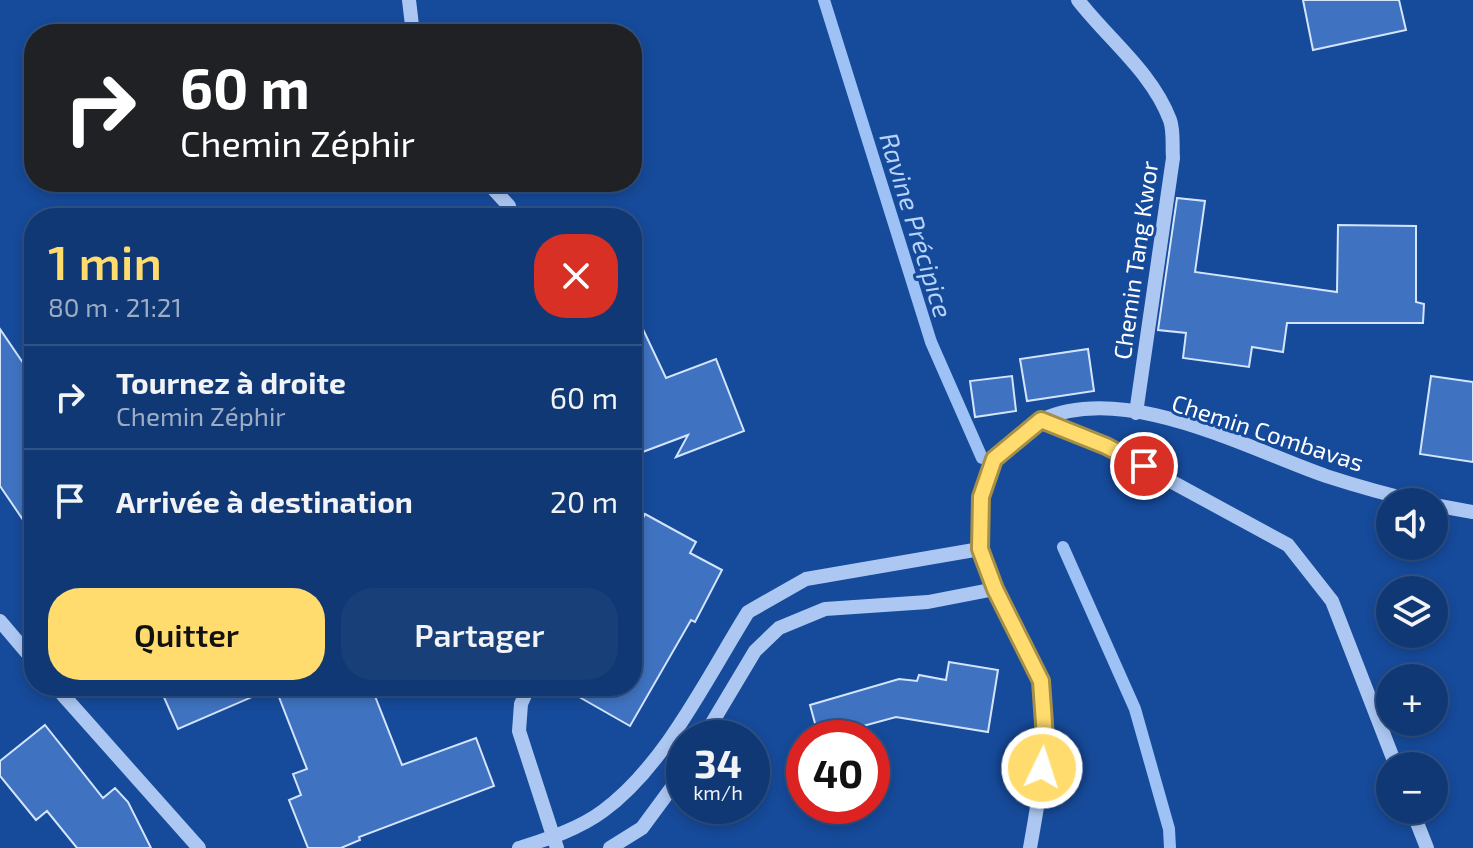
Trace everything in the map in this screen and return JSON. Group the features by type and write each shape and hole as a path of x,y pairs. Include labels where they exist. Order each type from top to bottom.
{"street":[{"path":"409,0 412,24"},
{"name":"Chemin Tang Kwor","path":"1078,0 1139,68 1171,122 1173,158 1136,413"},
{"path":"496,192 509,208"},
{"name":"Chemin Combavas","path":"1030,848 1045,738 1041,681 995,589 980,549 981,497 994,459 1041,420 1071,411 1103,408 1187,424 1325,476 1376,490"},
{"path":"1041,420 1106,446 1288,545 1332,601 1391,752"},
{"path":"1448,508 1473,512"},
{"path":"519,848 555,843 635,784 748,612 774,594 806,579 846,570 916,563 980,549"},
{"path":"714,720 755,651 779,628 825,609 928,602 995,589"},
{"path":"0,621 24,649"},
{"path":"64,696 199,848"},
{"path":"525,696 519,731 555,843"},
{"path":"610,848 642,828 666,795"},
{"path":"1418,824 1427,848"}],"building":[{"path":"1303,0 1399,0 1406,30 1313,50"},
{"path":"1177,198 1205,201 1195,272 1337,292 1338,225 1416,226 1416,302 1424,304 1423,323 1287,323 1283,352 1252,347 1249,367 1183,358 1186,333 1158,330"},
{"path":"642,327 666,378 716,359 744,431 676,457 688,435 642,452"},
{"path":"0,329 24,364 24,521 0,486"},
{"path":"1088,349 1094,391 1027,401 1020,359"},
{"path":"1012,376 1016,411 975,417 970,381"},
{"path":"1431,376 1473,382 1473,462 1420,454"},
{"path":"645,514 696,542 690,553 722,570 695,622 691,620 630,726 578,696 642,696 642,520"},
{"path":"949,662 998,670 988,732 896,717 885,720 814,720 810,705 899,679 917,681 919,675 946,680"},
{"path":"163,696 254,696 178,729"},
{"path":"279,696 375,696 402,765 476,738 494,786 359,837 360,840 341,848 308,848 289,800 301,795 293,774 307,769"},
{"path":"45,725 103,798 115,788 128,802 151,848 77,848 47,811 36,820 0,776 0,761"}],"waterway":[{"name":"Ravine Précipice","path":"824,0 931,342 982,458"},
{"name":"Ravine Précipice","path":"1063,547 1135,709 1169,829 1170,848"}],"route":[{"path":"1042,768 1045,738 1041,681 995,589 980,549 981,497 994,459 1041,420 1106,446 1144,466"}]}
